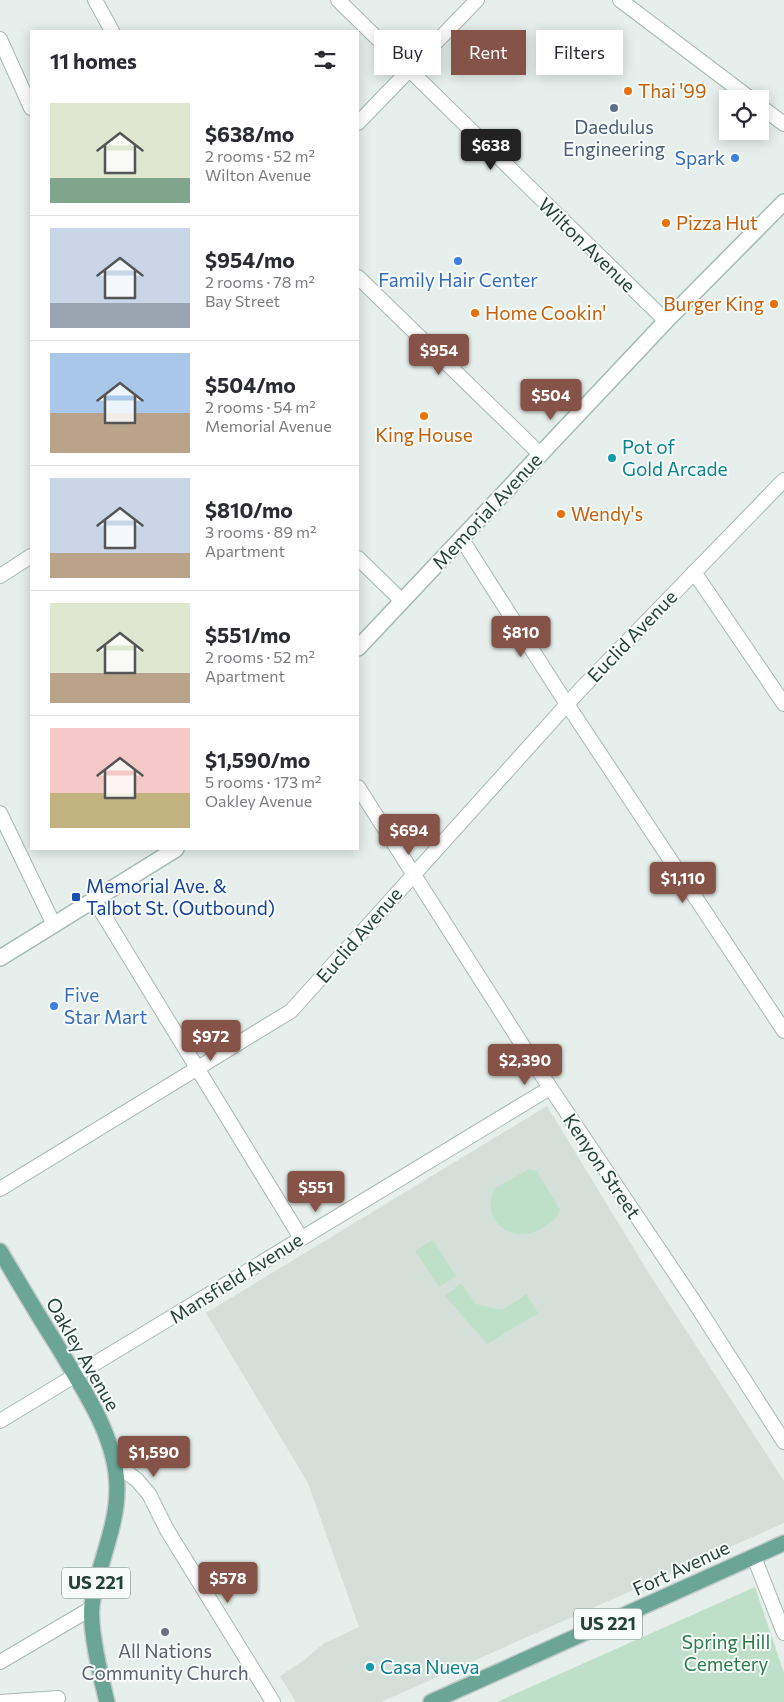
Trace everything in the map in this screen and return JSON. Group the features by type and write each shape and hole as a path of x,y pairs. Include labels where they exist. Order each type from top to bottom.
{"main road":[{"name":"Memorial Avenue","path":"359,647 666,321 784,202"},
{"path":"0,958 174,850"},
{"name":"Oakley Avenue","path":"0,1251 75,1376 102,1427 114,1464"},
{"name":"US 221","path":"107,1702 99,1671 92,1608 101,1561 113,1519 117,1491 114,1464"},
{"name":"Fort Avenue","path":"431,1702 784,1544"}],"street":[{"path":"95,0 111,30"},
{"name":"Wilton Avenue","path":"338,0 374,37"},
{"path":"441,38 477,0"},
{"path":"620,0 739,90"},
{"path":"0,39 30,106"},
{"path":"359,122 405,75"},
{"name":"Wilton Avenue","path":"411,75 666,321"},
{"path":"769,113 784,124"},
{"path":"359,278 540,454"},
{"name":"Euclid Avenue","path":"0,1189 291,1011 567,704 784,480"},
{"path":"461,538 567,704 784,1031"},
{"path":"0,576 30,557"},
{"path":"359,559 402,601"},
{"path":"694,572 784,704"},
{"name":"Kenyon Street","path":"359,789 412,875 550,1088 693,1300 784,1442"},
{"path":"0,812 54,925"},
{"path":"94,901 301,1238"},
{"name":"Mansfield Avenue","path":"0,1421 550,1088"},
{"path":"114,1464 139,1482 149,1494 162,1519 273,1702"},
{"path":"754,1557 784,1633"},
{"path":"0,1662 92,1608"},
{"path":"0,1702 58,1698"}],"shaded area":[{"path":"547,1106 650,1275 784,1481 784,1523 381,1702 296,1702 280,1676 303,1661 323,1644 359,1627 308,1483 206,1313"}],"green space":[{"path":"529,1169 537,1171 560,1210 551,1222 532,1233 510,1232 501,1227 495,1220 491,1211 491,1200 495,1188"},
{"path":"433,1240 456,1276 439,1287 415,1251"},
{"path":"461,1283 476,1304 502,1310 526,1294 538,1313 487,1344 445,1296"},
{"name":"Spring Hill Cemetery","path":"755,1587 784,1673 784,1702 497,1702"}],"place":[{"name":"Thai '99","path":"628,91"},
{"name":"Daedulus Engineering","path":"614,108"},
{"name":"Spark","path":"735,158"},
{"name":"Pizza Hut","path":"666,223"},
{"name":"Family Hair Center","path":"458,261"},
{"name":"Burger King","path":"774,304"},
{"name":"Home Cookin'","path":"475,313"},
{"name":"King House","path":"424,416"},
{"name":"Pot of Gold Arcade","path":"612,458"},
{"name":"Wendy's","path":"561,514"},
{"name":"Memorial Ave. & Talbot St. (Outbound)","path":"76,897"},
{"name":"Five Star Mart","path":"54,1006"},
{"name":"All Nations Community Church","path":"165,1632"},
{"name":"Casa Nueva","path":"370,1667"}]}
